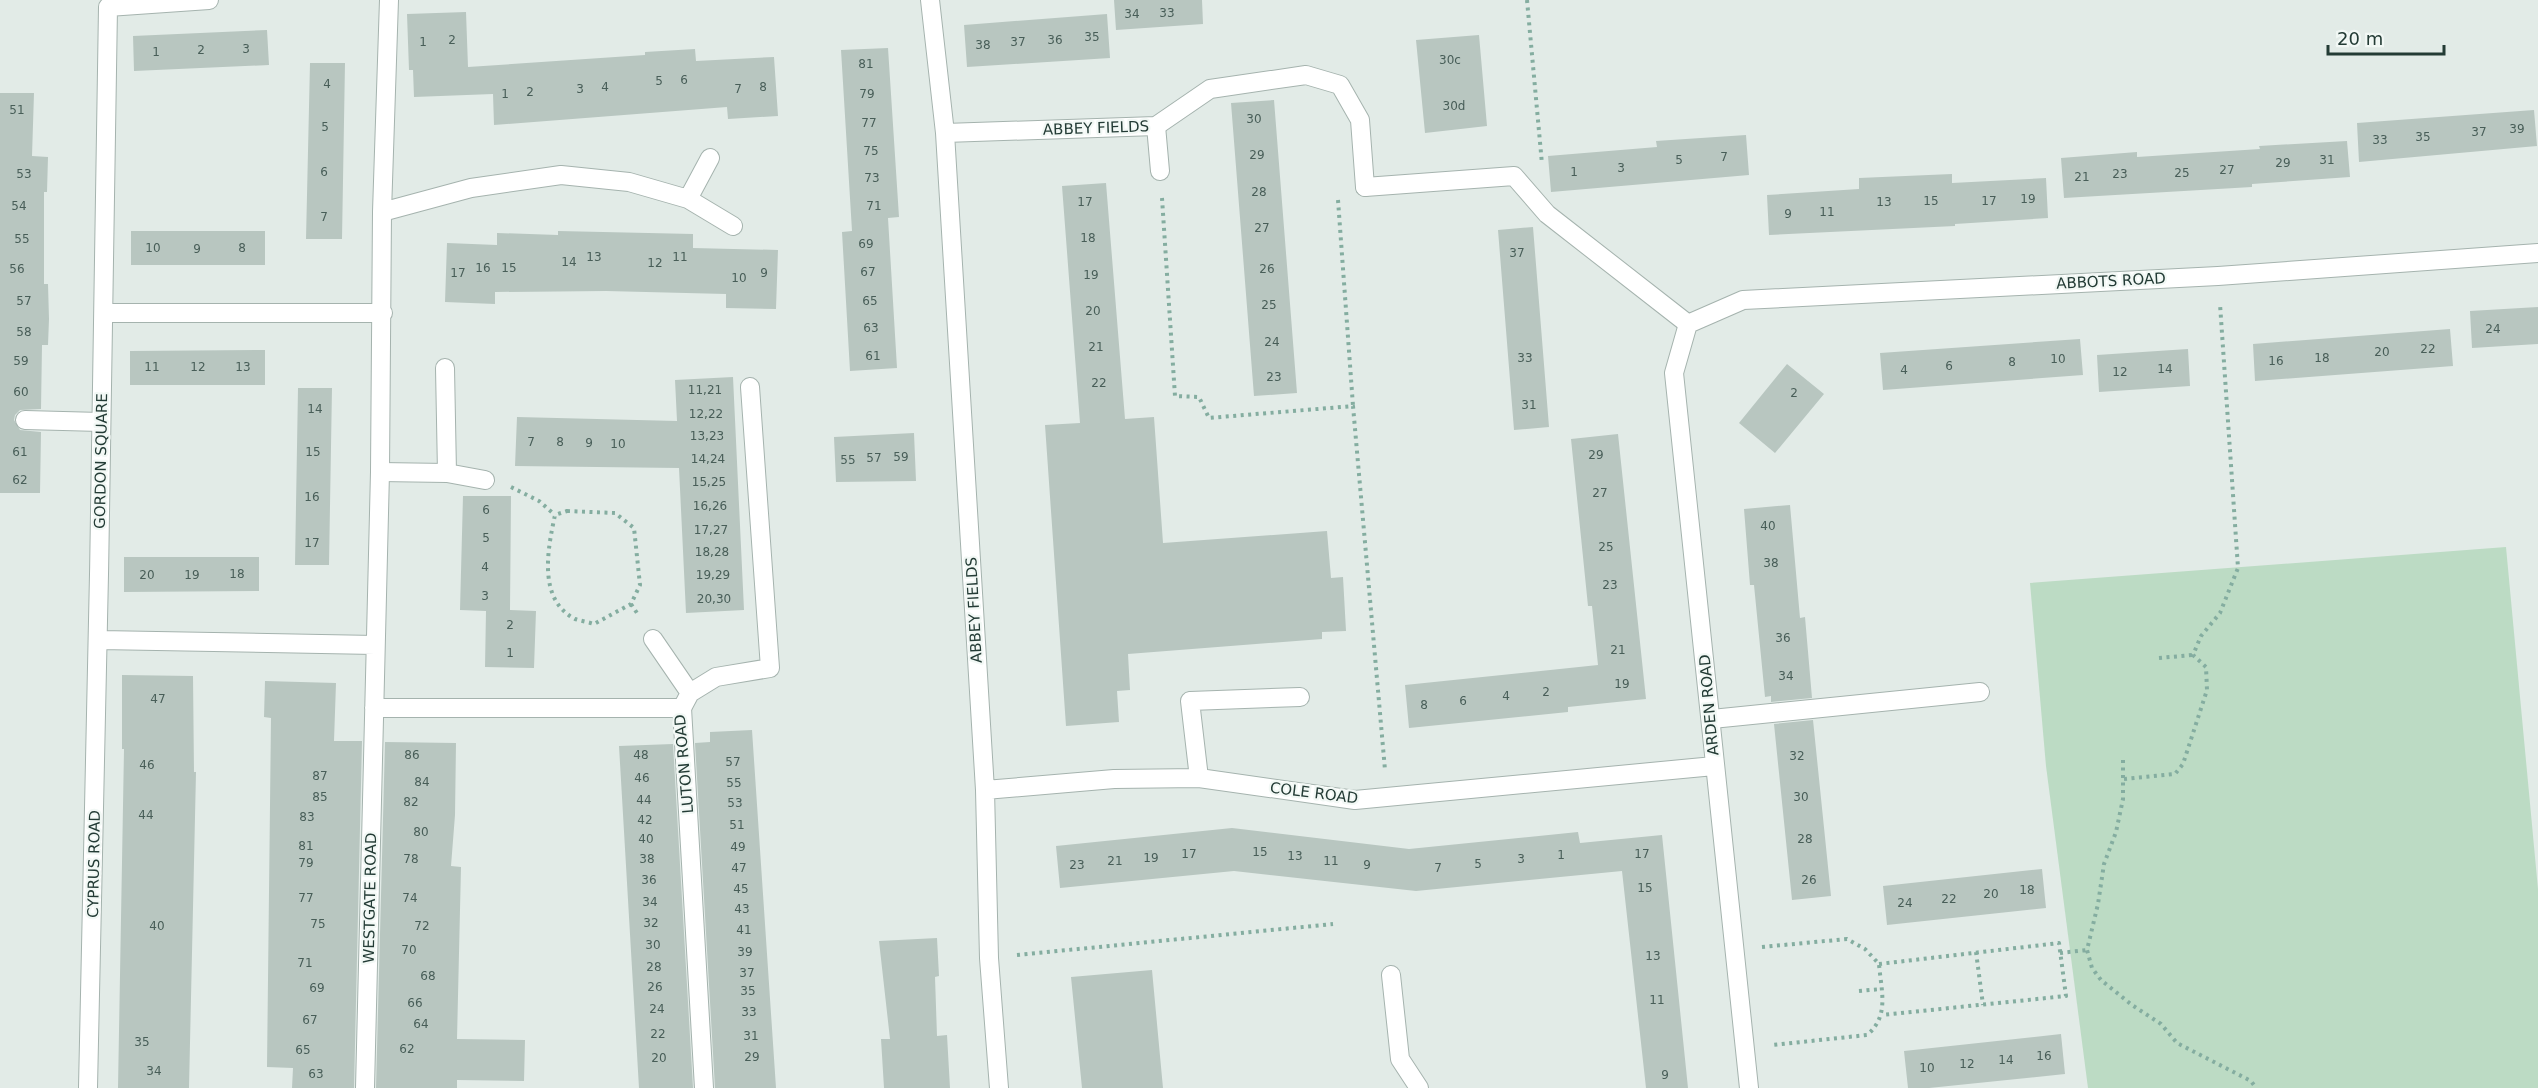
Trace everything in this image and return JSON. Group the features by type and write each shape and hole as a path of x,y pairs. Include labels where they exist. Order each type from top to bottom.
{"street":[{"name":"GORDON SQUARE","path":"100,640 108,7 209,0"},
{"path":"374,708 383,314 382,212 389,0"},
{"name":"ABBEY FIELDS","path":"930,0 945,133 985,790 989,958 999,1088"},
{"name":"ABBEY FIELDS","path":"945,133 1156,126 1210,89 1306,75 1340,85 1360,120 1365,187"},
{"path":"1156,126 1160,171"},
{"path":"688,199 710,158"},
{"path":"382,212 471,188 561,175 629,182 688,199 733,226"},
{"path":"1365,187 1514,176 1547,214 1688,324"},
{"name":"ABBOTS ROAD","path":"1688,324 1743,300 2218,276 2538,253"},
{"path":"104,313 383,314"},
{"name":"ARDEN ROAD","path":"1688,324 1674,373 1749,1088"},
{"path":"445,368 447,473"},
{"path":"653,639 686,700 716,677 770,668 750,387"},
{"path":"25,420 101,422"},
{"path":"380,472 447,473 485,480"},
{"path":"100,640 375,645"},
{"name":"CYPRUS ROAD","path":"88,1088 100,640"},
{"path":"1712,719 1980,692"},
{"path":"1199,778 1190,701 1300,697"},
{"name":"LUTON ROAD","path":"374,708 686,700 704,1088"},
{"name":"WESTGATE ROAD","path":"365,1088 374,708"},
{"name":"COLE ROAD","path":"985,790 1114,779 1199,778 1355,800 1714,766"},
{"path":"1392,975 1400,1059 1419,1088"}],"path":[{"path":"1527,0 1542,166"},
{"path":"1160,171 1175,396 1199,397 1209,418 1353,406"},
{"path":"1365,187 1338,193 1353,406 1388,798"},
{"path":"2193,655 2201,636 2220,613 2238,568 2218,276"},
{"path":"485,480 519,489 539,501 555,515"},
{"path":"567,511 615,513 634,528 640,585 631,604 594,624 575,618 558,604 548,577 547,551 555,515 567,511"},
{"path":"2124,779 2175,774 2183,764 2207,690 2206,667 2193,655 2159,658"},
{"path":"2123,760 2123,799 2116,832 2104,864 2098,904 2087,950 2092,968 2101,980 2132,1005 2161,1024 2177,1043 2251,1081 2256,1088"},
{"path":"989,958 1333,924"},
{"path":"1734,950 1847,939 1865,949 1879,964 1882,1016 1876,1028 1867,1035 1745,1048"},
{"path":"1879,964 2059,943 2066,996 1882,1016"},
{"path":"2060,953 2087,950"},
{"path":"1976,952 1983,1005"},
{"path":"1859,991 1881,989"}],"green space":[{"path":"2506,547 2538,889 2538,1088 2088,1088 2046,766 2030,583"}],"building":[{"path":"1114,0 1202,0 1203,24 1116,30"},
{"path":"466,12 468,67 645,55 645,52 695,49 696,61 774,57 778,116 728,119 727,107 494,125 493,94 414,97 413,70 409,70 407,14"},
{"path":"1107,14 1110,58 967,67 964,25"},
{"path":"267,30 269,65 134,71 133,36"},
{"path":"1479,35 1487,126 1425,133 1416,40"},
{"path":"888,48 899,217 888,218 897,368 850,371 842,232 852,231 841,50"},
{"path":"310,63 345,63 342,239 306,239"},
{"path":"0,93 34,93 32,156 48,157 47,192 44,192 44,284 48,284 49,319 48,345 42,345 41,409 20,410 14,420 20,430 41,432 40,493 0,493"},
{"path":"1274,100 1297,393 1254,396 1231,103"},
{"path":"2534,110 2537,146 2359,162 2357,123"},
{"path":"1746,135 1749,175 1551,192 1548,156 1657,147 1656,141"},
{"path":"2347,141 2350,177 2252,184 2252,187 2064,198 2061,158 2137,152 2137,157"},
{"path":"1952,174 1952,183 2046,178 2048,218 1955,224 1955,226 1769,235 1767,195 1859,189 1859,178"},
{"path":"1106,183 1125,419 1154,417 1163,543 1327,531 1331,578 1343,577 1346,631 1322,632 1322,639 1128,654 1130,690 1117,691 1119,722 1066,726 1045,425 1080,423 1062,186"},
{"path":"1533,227 1549,427 1514,430 1498,230"},
{"path":"131,231 265,231 265,265 131,265"},
{"path":"558,231 693,234 693,248 778,250 776,309 726,308 726,294 606,291 495,292 495,304 445,302 447,243 497,245 497,233 558,235"},
{"path":"2538,307 2538,344 2472,348 2470,311"},
{"path":"2450,329 2453,366 2255,381 2253,344"},
{"path":"2080,339 2083,375 1883,390 1880,353"},
{"path":"2188,349 2190,386 2099,392 2097,355"},
{"path":"265,350 265,385 130,385 130,351"},
{"path":"1787,364 1824,394 1775,453 1739,423"},
{"path":"733,377 744,610 686,613 679,468 515,466 517,417 677,421 675,380"},
{"path":"298,388 332,388 329,565 295,565"},
{"path":"914,433 916,481 836,482 834,437"},
{"path":"1618,434 1646,699 1568,707 1568,712 1409,728 1405,685 1598,665 1592,606 1588,606 1571,439"},
{"path":"463,496 511,496 510,610 536,611 534,668 485,667 486,611 460,610"},
{"path":"1790,505 1800,618 1805,617 1812,698 1771,702 1771,696 1765,697 1754,585 1750,585 1744,509"},
{"path":"124,557 259,557 259,591 124,592"},
{"path":"122,675 193,676 194,772 196,772 189,1088 118,1088 124,749 122,749"},
{"path":"265,681 336,683 334,741 362,741 354,1088 292,1088 293,1068 267,1067 271,718 264,717"},
{"path":"1813,720 1831,896 1792,900 1774,724"},
{"path":"752,730 776,1088 715,1088 695,743 710,742 710,732"},
{"path":"385,742 456,743 455,815 451,866 461,867 457,1039 525,1040 524,1081 457,1080 457,1088 376,1088"},
{"path":"673,744 693,1088 639,1088 619,746"},
{"path":"1232,828 1409,849 1578,832 1580,843 1662,835 1688,1088 1646,1088 1622,871 1416,891 1234,871 1060,888 1056,846"},
{"path":"2042,869 2046,908 1887,925 1883,886"},
{"path":"937,938 939,976 935,977 937,1036 947,1035 950,1088 884,1088 881,1039 890,1039 879,941"},
{"path":"1152,970 1163,1088 1082,1088 1071,977"},
{"path":"2061,1034 2065,1074 1929,1088 1908,1088 1904,1051"}]}
